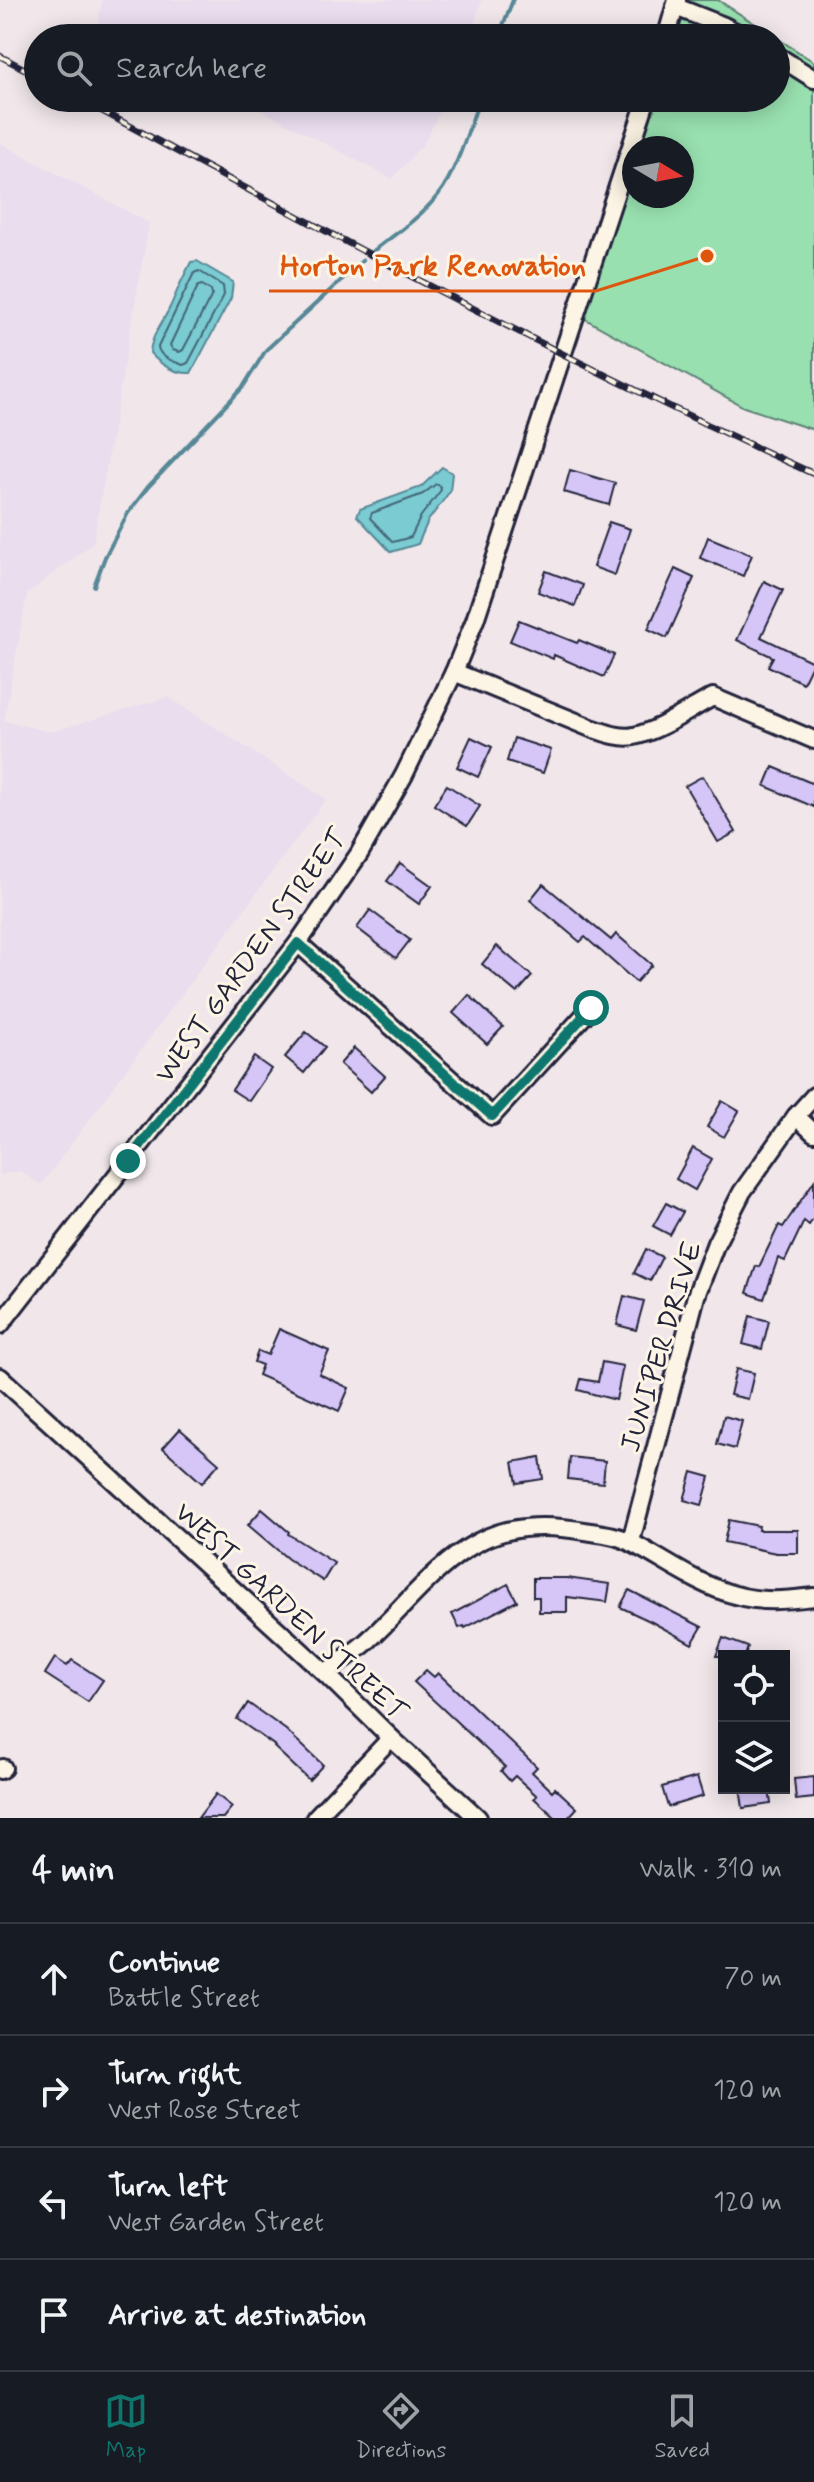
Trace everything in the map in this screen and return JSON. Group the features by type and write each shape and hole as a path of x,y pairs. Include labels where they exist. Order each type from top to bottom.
{"street":[{"path":"670,24 676,3 720,24"},
{"path":"790,64 814,79"},
{"name":"WEST GARDEN STREET","path":"0,1325 298,943 359,854 404,775 454,672 493,570 642,112"},
{"path":"454,672 614,735 632,736 658,727 713,697 814,740"},
{"path":"298,943 492,1116 591,1008"},
{"name":"JUNIPER DRIVE","path":"631,1541 696,1296 716,1243 742,1192 814,1096"},
{"path":"796,1116 814,1133"},
{"name":"WEST GARDEN STREET","path":"0,1377 325,1673 478,1818"},
{"path":"325,1673 364,1644 430,1578 476,1543 520,1528 543,1526 583,1530 631,1541 646,1552 734,1595 780,1601 814,1597"},
{"path":"315,1818 391,1738"}],"shaded area":[{"path":"102,0 482,0 474,24 98,23"},
{"path":"265,112 440,112 424,143 392,179"},
{"path":"0,143 149,223 93,543 27,594 4,721 51,732 168,697 326,799 41,1185 20,1171 0,1175"}],"green space":[{"path":"689,0 718,0 755,24 681,24"},
{"path":"790,46 814,62 814,430 744,407 580,316 622,194 622,208 694,208 694,136 642,136 650,112 790,112"}],"water":[{"path":"197,261 233,282 231,298 191,373 185,373 169,368 150,353 155,334 191,262"},
{"path":"442,467 452,473 450,491 428,521 418,544 391,552 357,516 360,509 421,487"}],"building":[{"path":"570,470 615,483 609,505 564,492"},
{"path":"609,522 630,529 615,575 593,567"},
{"path":"708,537 752,555 743,576 700,558"},
{"path":"675,569 694,578 667,638 648,629"},
{"path":"546,571 583,585 575,606 538,592"},
{"path":"764,581 783,590 761,637 813,662 803,683 768,666 773,657 737,640"},
{"path":"519,620 614,655 604,677 554,655 553,659 510,641"},
{"path":"471,737 492,747 478,777 457,767"},
{"path":"514,738 551,750 543,773 507,761"},
{"path":"773,767 814,784 814,807 765,786"},
{"path":"703,776 736,832 718,842 685,786"},
{"path":"447,785 480,806 467,826 434,805"},
{"path":"400,863 432,886 419,904 387,881"},
{"path":"543,884 611,940 616,934 652,965 636,982 585,937 580,942 530,900"},
{"path":"370,910 410,940 396,958 357,928"},
{"path":"497,946 532,976 517,993 482,964"},
{"path":"469,995 503,1027 487,1044 453,1013"},
{"path":"306,1032 325,1047 304,1073 285,1057"},
{"path":"354,1048 385,1076 371,1092 340,1064"},
{"path":"254,1057 271,1069 249,1101 232,1090"},
{"path":"722,1101 739,1111 724,1137 707,1127"},
{"path":"693,1148 712,1159 695,1190 676,1179"},
{"path":"814,1181 814,1218 809,1225 804,1221 785,1261 778,1258 764,1299 747,1293 756,1266 759,1267 779,1225 783,1227"},
{"path":"666,1203 683,1212 670,1235 653,1226"},
{"path":"646,1249 662,1257 650,1281 634,1273"},
{"path":"624,1296 644,1301 636,1330 617,1325"},
{"path":"750,1316 769,1321 762,1349 743,1344"},
{"path":"279,1329 329,1351 319,1374 349,1388 339,1411 258,1375 262,1365 254,1362 258,1351 268,1355"},
{"path":"602,1362 623,1366 616,1400 578,1390 581,1379 598,1382"},
{"path":"736,1369 754,1373 748,1399 730,1395"},
{"path":"724,1416 742,1421 735,1449 717,1444"},
{"path":"180,1429 219,1463 202,1483 163,1448"},
{"path":"540,1457 543,1479 517,1483 513,1462"},
{"path":"570,1457 605,1461 603,1483 568,1479"},
{"path":"692,1472 710,1477 702,1505 684,1500"},
{"path":"262,1509 288,1534 334,1563 323,1581 288,1559 248,1525"},
{"path":"729,1520 759,1526 758,1530 798,1530 798,1553 776,1553 724,1542"},
{"path":"533,1578 567,1578 610,1584 607,1602 567,1597 567,1612 539,1612 539,1597 533,1597"},
{"path":"508,1584 517,1601 465,1628 459,1628 452,1614"},
{"path":"629,1590 702,1627 692,1644 620,1607"},
{"path":"723,1638 748,1647 747,1650 718,1650"},
{"path":"55,1658 67,1666 72,1660 103,1680 88,1702 45,1674"},
{"path":"426,1670 434,1677 438,1673 537,1767 532,1772 577,1808 568,1818 556,1818 515,1776 510,1781 501,1771 505,1767 414,1682"},
{"path":"248,1703 286,1730 323,1765 309,1780 275,1746 237,1719"},
{"path":"697,1777 703,1796 668,1807 662,1787"},
{"path":"814,1777 814,1798 796,1800 794,1779"},
{"path":"216,1794 232,1807 223,1818 198,1818"},
{"path":"741,1794 770,1794 771,1804 743,1808"}],"waterway":[{"path":"504,24 513,0"},
{"path":"372,252 438,195 457,161 475,112"},
{"path":"94,586 128,513 148,487 243,387 266,350 363,260"}],"railway":[{"path":"0,56 24,69"},
{"path":"104,112 535,340 814,474"}],"place":[{"name":"Horton Park Renovation","path":"707,256"}],"route":[{"path":"128,1161 298,943 492,1116 591,1008"}]}
